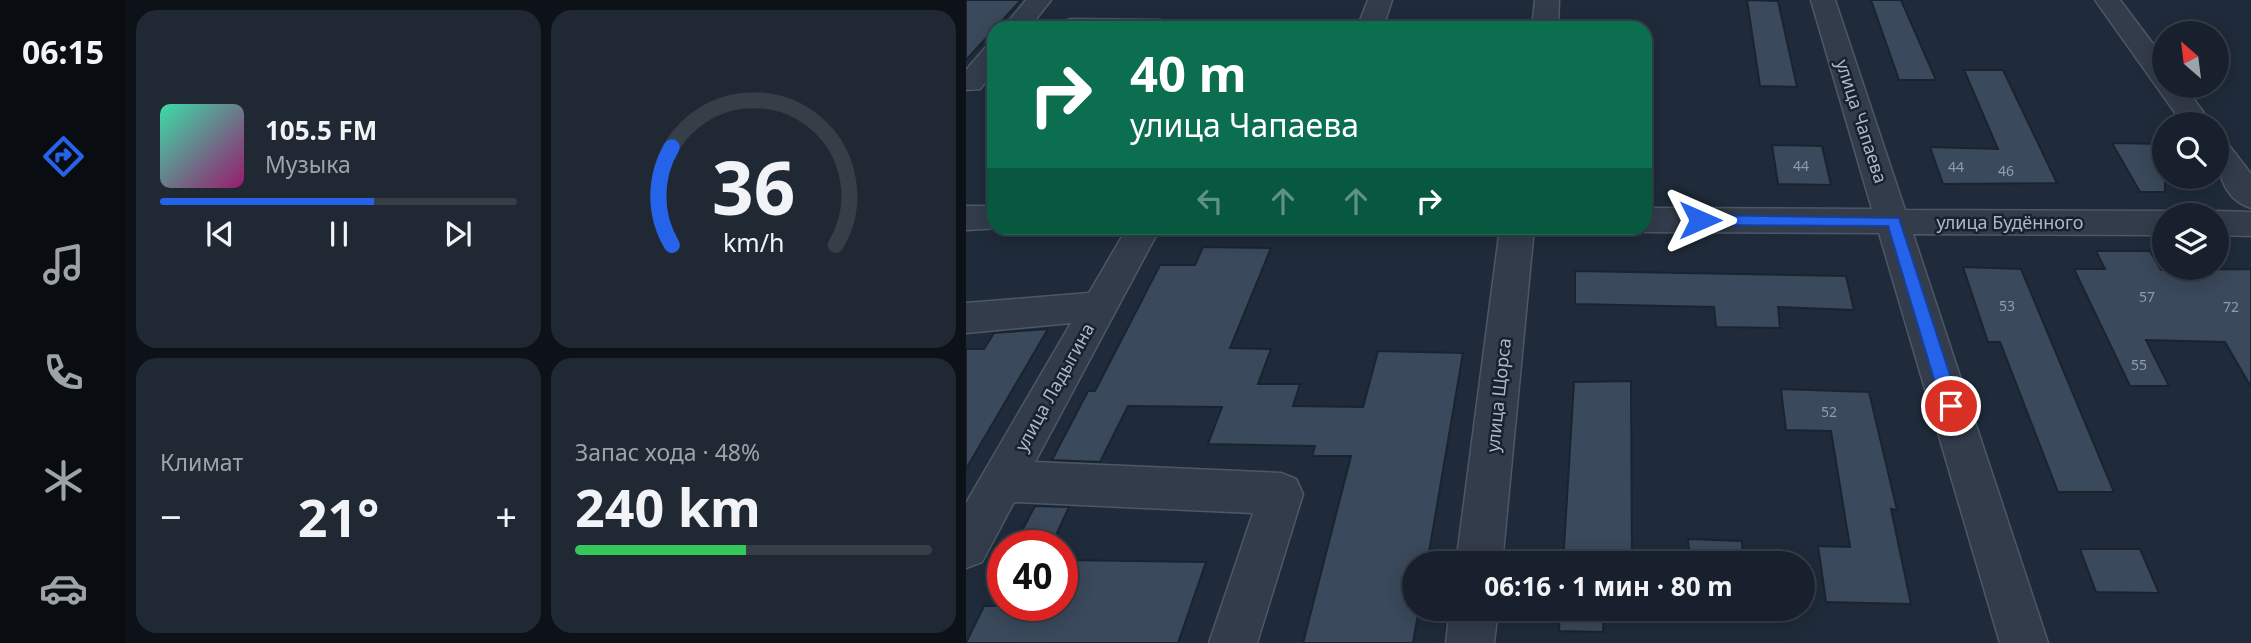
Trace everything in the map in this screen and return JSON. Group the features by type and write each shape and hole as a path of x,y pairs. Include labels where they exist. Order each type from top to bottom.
{"street":[{"path":"1022,21 1039,0"},
{"path":"1076,21 1091,0"},
{"path":"1372,21 1380,0"},
{"path":"1546,21 1547,0"},
{"name":"улица Чапаева","path":"1823,0 2024,643"},
{"path":"2107,0 2152,61"},
{"path":"970,83 987,62"},
{"path":"2229,167 2251,197"},
{"path":"966,218 987,218"},
{"name":"улица Будённого","path":"1652,220 2152,223"},
{"path":"2229,223 2251,224"},
{"name":"улица Ладыгина","path":"966,546 1139,235"},
{"name":"улица Щорса","path":"1480,551 1516,235"},
{"path":"966,318 1099,306"},
{"path":"1001,481 1281,494 1233,643"},
{"path":"1471,643 1473,621"}],"building":[{"path":"966,0 1021,0 1002,21 987,21 987,37 966,60"},
{"path":"1747,0 1778,1 1797,87 1760,86"},
{"path":"1871,0 1901,0 1936,80 1899,80"},
{"path":"1964,70 2003,70 2057,183 1943,184 1930,147 1998,149"},
{"path":"2112,143 2152,144 2152,189 2165,189 2165,192 2140,192"},
{"path":"1772,145 1822,146 1831,185 1778,184"},
{"path":"1203,247 1271,248 1230,348 1271,349 1258,384 1300,384 1293,406 1363,407 1378,351 1463,353 1429,551 1402,551 1402,621 1417,621 1413,643 1303,643 1351,456 1312,456 1315,446 1208,444 1222,407 1128,406 1100,462 1052,460 1088,391 1095,391 1160,265 1195,265"},
{"path":"2096,251 2150,251 2152,280 2229,280 2229,269 2251,269 2251,387 2225,342 2146,340 2169,386 2130,386 2074,269 2105,269"},
{"path":"1963,267 2021,269 2114,492 2058,492 2000,342 1988,342"},
{"path":"1575,271 1846,276 1854,310 1778,307 1780,328 1716,327 1714,307 1575,304"},
{"path":"1048,329 966,469 966,349 984,349 994,333"},
{"path":"1631,381 1632,551 1564,551 1574,382"},
{"path":"1781,389 1869,392 1897,510 1891,509 1911,604 1826,602 1818,546 1850,547 1831,431 1786,430"},
{"path":"1035,506 1069,507 1058,530 1022,530"},
{"path":"1688,539 1742,541 1742,551 1689,551"},
{"path":"2080,549 2140,549 2159,593 2096,592"},
{"path":"1078,560 1206,562 1178,643 966,643 984,606 987,606 987,621 1078,621"},
{"path":"1559,621 1603,621 1603,632 1559,631"}],"route":[{"path":"1700,220 1894,221 1951,406"}]}
